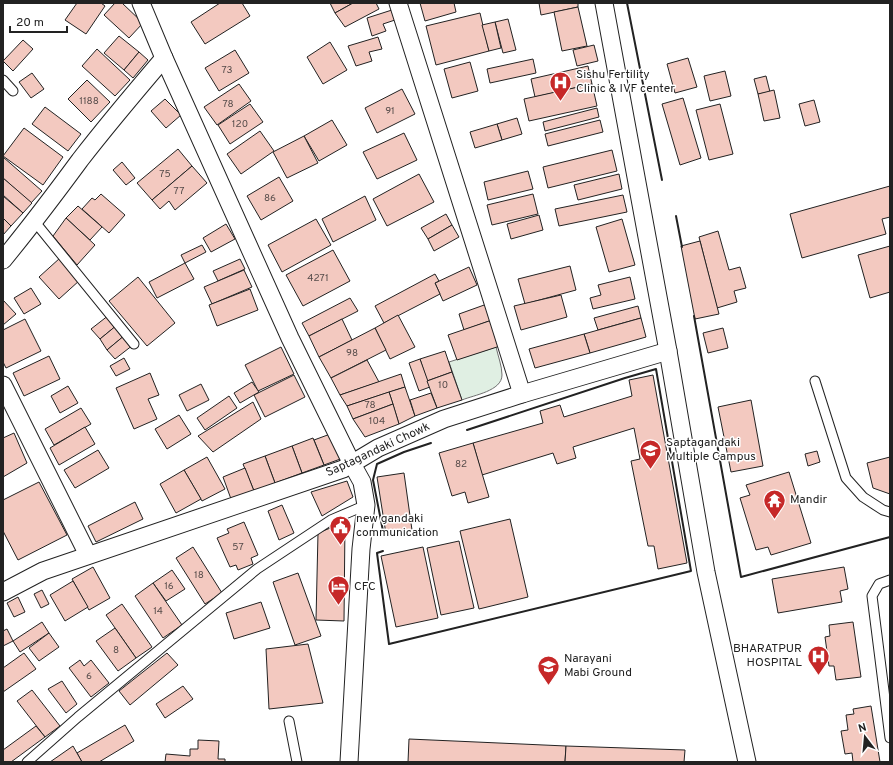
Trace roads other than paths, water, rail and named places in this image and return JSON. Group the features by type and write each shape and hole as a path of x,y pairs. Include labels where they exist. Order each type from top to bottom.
{"street":[{"path":"141,3 164,58 290,338 362,482 366,505 361,549 349,762"},
{"path":"398,3 522,394"},
{"path":"604,3 668,350 706,572 747,762"},
{"path":"3,260 35,222 110,123 164,58"},
{"name":"Saptagandaki Chowk","path":"3,592 43,571 343,469 378,448 444,419 668,350"},
{"path":"3,385 88,555"}],"lane":[{"path":"3,80 13,91"},
{"path":"35,222 134,344"},
{"path":"815,381 846,478 863,497 883,510 890,512"},
{"path":"27,762 84,712 257,569 331,520 366,505"},
{"path":"890,580 879,584 872,596 890,738"},
{"path":"289,721 297,762"}],"place":[{"name":"Sishu Fertility Clinic & IVF center","path":"560,102"},
{"name":"Saptagandaki Multiple Campus","path":"651,470"},
{"name":"Mandir","path":"775,520"},
{"name":"new gandaki communication","path":"340,546"},
{"name":"CFC","path":"338,606"},
{"name":"BHARATPUR HOSPITAL","path":"818,676"},
{"name":"Narayani Mabi Ground","path":"549,686"}]}
